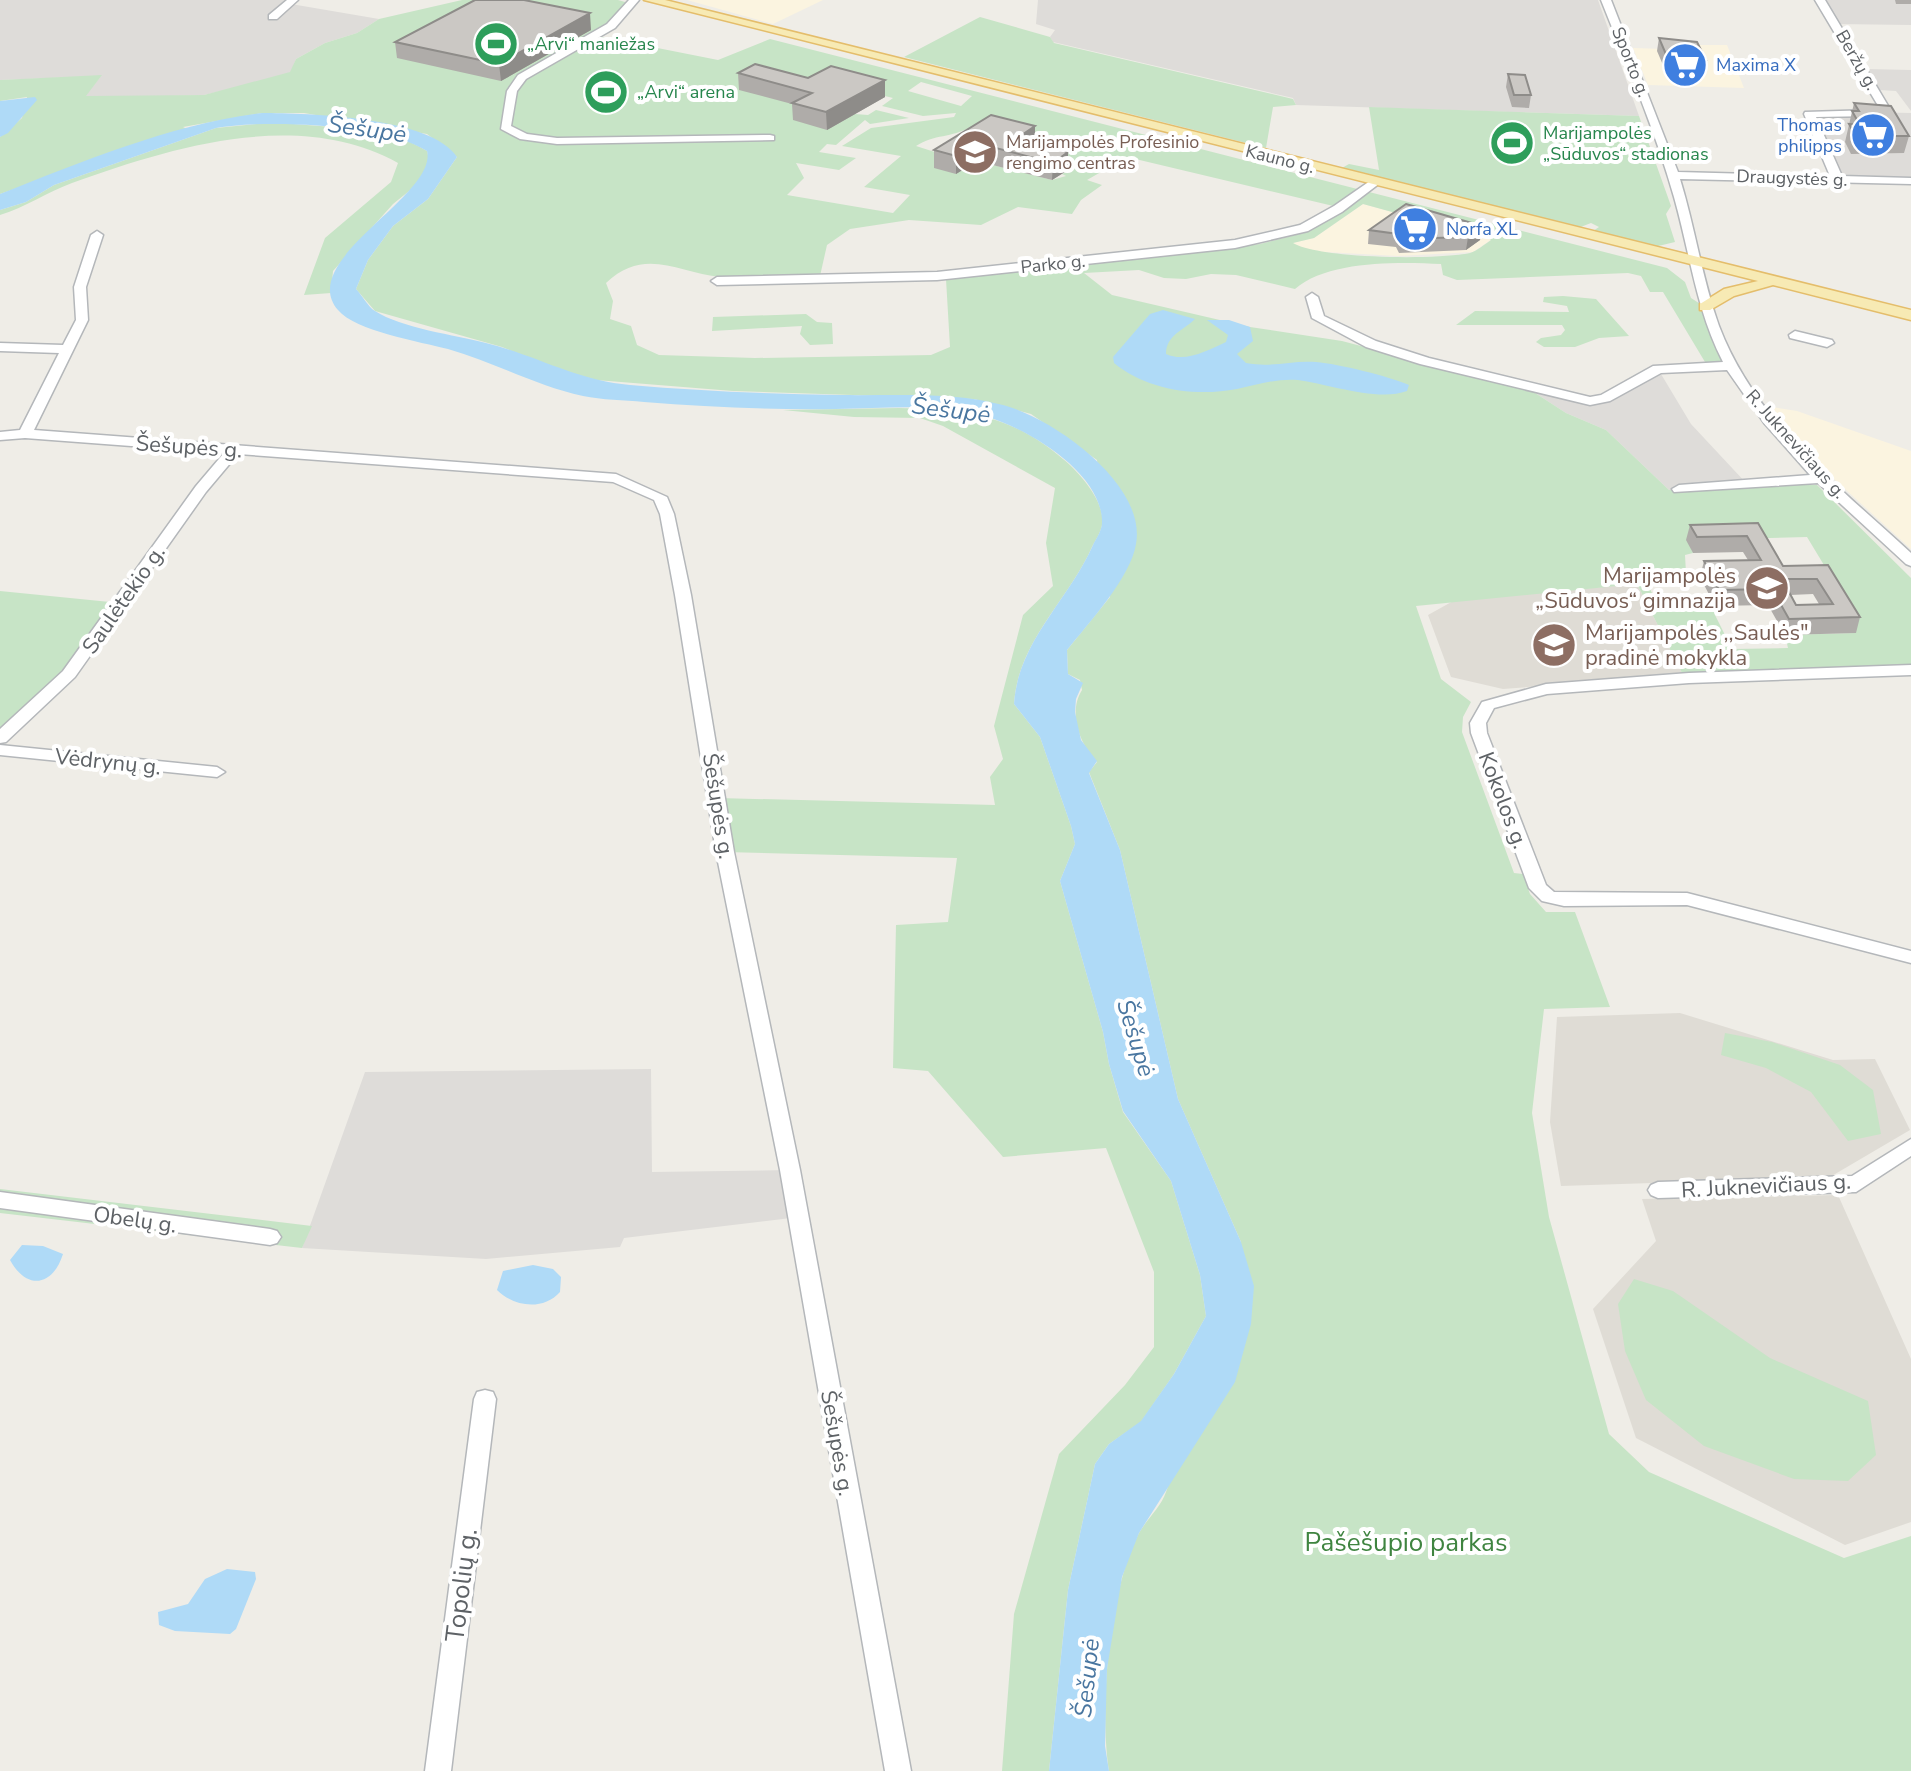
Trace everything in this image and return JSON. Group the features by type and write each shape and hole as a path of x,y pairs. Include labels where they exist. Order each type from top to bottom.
{"main road":[{"name":"Kauno g.","path":"650,0 1911,315"},
{"path":"1705,307 1729,292 1775,283"}],"street":[{"path":"273,17 293,0"},
{"path":"634,0 611,26 522,77 512,91 505,127 524,137 557,141 770,138"},
{"name":"Sporto g.","path":"1606,0 1673,175 1693,263"},
{"name":"Beržų g.","path":"1822,2 1888,114 1809,114 1838,180"},
{"name":"Draugystės g.","path":"1673,175 1911,181"},
{"name":"Parko g.","path":"717,281 937,276 1260,241 1321,219 1374,183"},
{"path":"25,434 82,320 80,287 97,235"},
{"name":"R. Juknevičiaus g.","path":"1693,263 1705,307 1731,366 1765,415 1823,478 1911,561"},
{"path":"1312,297 1318,318 1371,344 1590,401 1605,398 1658,369 1731,366"},
{"path":"1795,335 1827,343"},
{"path":"0,347 67,349"},
{"name":"Šešupės g.","path":"0,436 25,434 616,478 660,497 667,514 683,595 725,852 790,1170 898,1771"},
{"name":"Saulėtekio g.","path":"0,738 69,674 201,489 234,450"},
{"path":"1679,489 1823,478"},
{"name":"Kokolos g.","path":"1911,670 1699,678 1546,689 1498,700 1483,711 1478,723 1488,760 1538,888 1548,897 1687,899 1911,957"},
{"name":"Vėdrynų g.","path":"0,750 217,772"},
{"name":"R. Juknevičiaus g.","path":"1658,1190 1856,1184 1911,1146"},
{"name":"Obelų g.","path":"0,1200 270,1237"},
{"name":"Topolių g.","path":"438,1771 485,1399"}],"shaded area":[{"path":"0,0 293,0 291,4 379,19 357,33 325,43 296,59 291,72 274,79 204,95 101,98 85,96 101,76 0,80"},
{"path":"687,0 823,0 773,24"},
{"path":"1038,0 1598,0 1639,116 1296,105 1293,98 1053,42 1050,37 1055,30 1036,24"},
{"path":"1820,0 1911,0 1911,25 1836,24"},
{"path":"1697,45 1727,45 1744,88 1648,85 1633,48 1698,50"},
{"path":"1867,69 1911,70 1911,111 1896,91 1879,90"},
{"path":"1816,111 1911,113 1911,181 1838,180 1809,114"},
{"path":"1363,204 1492,239 1473,252 1398,256 1307,251 1292,243 1314,238"},
{"path":"1658,369 1691,424 1747,484 1669,490 1606,430 1566,413 1532,391 1590,401"},
{"path":"1766,406 1797,411 1911,451 1911,549 1812,459"},
{"name":"Marijampolės ,,Saulės\" pradinė mokykla","path":"1637,584 1683,675 1503,689 1451,677 1428,615 1455,600"},
{"path":"1680,1013 1833,1060 1875,1059 1910,1130 1830,1177 1561,1186 1550,1122 1557,1017"},
{"path":"651,1069 652,1172 790,1170 791,1218 624,1238 620,1247 486,1259 302,1248 365,1072"},
{"path":"1838,1195 1911,1359 1911,1522 1845,1545 1636,1438 1593,1309 1656,1241 1642,1199"}],"green space":[{"name":"Pašešupio parkas","path":"462,0 618,0 632,4 597,36 718,60 770,39 1667,268 1685,282 1691,298 1705,307 1731,366 1708,367 1663,292 1650,292 1641,276 1628,273 1457,280 1443,275 1441,264 1385,263 1326,273 1295,289 1236,275 1211,274 1186,279 1164,278 1139,270 1084,273 1112,295 1250,327 1342,341 1532,391 1566,413 1606,430 1669,490 1747,484 1817,485 1911,578 1911,669 1683,675 1637,584 1416,606 1441,679 1471,702 1463,717 1462,732 1514,873 1523,874 1530,894 1546,912 1575,912 1610,1007 1544,1009 1532,1113 1549,1217 1609,1434 1649,1472 1844,1558 1911,1536 1911,1771 1109,1771 1106,1683 1120,1585 1139,1533 1164,1497 1177,1461 1241,1242 1178,1099 1120,850 1089,772 1097,762 1085,746 1076,718 1082,690 1080,680 1068,674 1067,650 1110,597 1097,460 1031,414 974,399 733,391 596,380 557,369 502,347 375,311 356,289 368,260 393,226 428,199 457,157 427,134 304,113 262,113 183,127 187,129 0,194 0,137 22,118 27,97 0,101 0,80 102,75 86,96 204,95 290,72 296,59 325,43 357,33 379,19","holes":["921,82 972,96 961,106 908,91","832,83 893,98 882,106 923,116 956,113 954,117 871,128 842,146 901,156 864,187 910,195 893,213 787,195 804,178 796,163 839,170 856,158 819,152 827,144 836,145 865,120 870,124 909,118 876,110 868,115 855,114","970,127 1034,144 1067,171 1062,174 1066,176 1052,180 993,165 982,157 941,154 916,146","1127,157 1346,209 1304,233 1260,244 946,279 950,347 931,355 755,358 659,355 637,345 631,326 610,319 613,301 606,283 634,266 662,265 733,278 820,276 827,245 850,229 909,220 981,225 1018,207 1072,214 1081,200 1102,185 1087,180","1363,204 1491,240 1470,253 1407,257 1327,252 1293,243 1314,238","1807,537 1830,575 1855,633 1785,635 1788,648 1732,649 1715,615 1711,599 1685,595 1670,604 1656,599 1664,592 1652,593 1647,583 1659,582 1653,578 1636,579 1631,575 1651,569 1669,578 1686,573 1685,555 1693,553 1687,540"]},
{"path":"980,17 1050,37 1054,43 1293,99 1296,105 1273,107 1266,148 904,57"},
{"name":"Marijampolės „Sūduvos“ stadionas","path":"1369,107 1639,116 1671,206 1666,214 1675,242 1654,247 1593,231 1599,227 1591,223 1578,228 1342,168 1349,164 1379,170"},
{"path":"275,122 374,132 393,136 427,151 430,163 419,183 393,204 333,271 331,293 304,295 325,238 391,182 398,163 359,147 319,138 277,136 193,146 72,183 0,215 0,210 26,202 54,185 216,128"},
{"path":"1544,297 1596,299 1629,336 1599,338 1575,347 1544,347 1536,342 1541,338 1561,335 1565,330 1562,325 1456,325 1475,311 1569,312 1567,306 1543,302"},
{"path":"806,314 817,322 832,323 833,344 810,345 800,334 802,326 712,331 713,317"},
{"path":"899,408 966,413 986,417 1024,432 1069,465 1090,488 1100,507 1102,525 1099,533 1082,567 1024,660 1014,704 1040,737 1071,826 1075,844 1060,881 1123,1112 1171,1181 1200,1275 1206,1316 1174,1374 1141,1422 1109,1444 1095,1464 1068,1590 1049,1771 1002,1771 1014,1614 1059,1454 1125,1385 1154,1347 1154,1272 1106,1148 1003,1157 928,1071 893,1068 896,925 948,922 957,858 725,852 718,798 995,805 990,777 1003,759 994,726 1023,615 1053,586 1046,543 1055,488 943,426 920,418 854,417 783,410"},
{"path":"0,591 120,603 58,691 0,729"},
{"path":"1725,1033 1772,1042 1840,1065 1873,1090 1881,1134 1848,1141 1811,1092 1766,1068 1721,1055"},
{"path":"0,1189 312,1226 302,1248 0,1213"},
{"path":"1634,1279 1673,1291 1770,1358 1868,1401 1876,1455 1848,1481 1794,1479 1704,1446 1646,1400 1625,1351 1618,1304"}],"water":[{"path":"35,97 37,100 8,133 0,137 0,101"},
{"name":"Šešupė","path":"262,113 337,116 396,126 422,133 443,144 457,157 428,199 393,226 368,260 356,289 372,309 386,317 504,348 611,383 762,393 943,396 1003,405 1024,412 1070,439 1112,477 1127,499 1135,521 1136,544 1132,557 1108,600 1067,650 1068,674 1083,683 1076,699 1075,712 1081,740 1097,761 1089,773 1120,850 1178,1099 1241,1242 1254,1286 1251,1324 1235,1382 1139,1533 1122,1577 1107,1669 1105,1746 1109,1771 1049,1771 1068,1590 1095,1464 1109,1444 1141,1421 1174,1374 1206,1316 1200,1275 1171,1181 1123,1111 1109,1064 1103,1032 1060,881 1075,844 1071,826 1040,737 1014,704 1018,681 1034,641 1083,565 1100,531 1102,523 1098,502 1087,483 1070,464 1049,448 1003,422 980,414 898,407 764,409 590,397 566,392 465,354 389,335 359,324 338,310 330,291 335,270 350,250 412,188 425,169 427,151 384,135 355,129 293,124 216,128 54,185 26,202 0,210 0,194 96,157 195,126"},
{"path":"1163,310 1195,319 1169,342 1166,354 1181,357 1197,354 1226,342 1228,335 1207,320 1229,320 1250,327 1253,341 1237,354 1246,363 1326,363 1409,385 1407,391 1382,394 1290,380 1205,392 1156,385 1127,372 1114,363 1113,357 1150,314"},
{"path":"22,1245 43,1246 63,1254 59,1265 53,1273 39,1281 24,1277 10,1260"},
{"path":"533,1265 553,1269 561,1277 560,1292 553,1298 537,1304 520,1303 497,1290 503,1271"},
{"path":"227,1569 255,1572 256,1579 236,1629 230,1634 175,1631 159,1625 158,1612 188,1604 205,1579"}],"building":[{"path":"475,0 524,0 590,13 499,64 395,42"},
{"path":"1659,38 1697,42 1706,60 1668,59"},
{"path":"755,64 808,78 831,66 885,80 826,112 792,103 812,93 738,73"},
{"path":"1508,74 1525,75 1531,95 1514,95"},
{"path":"1854,103 1891,106 1909,136 1856,136 1849,124 1860,125 1852,111 1859,111"},
{"path":"991,115 1035,126 1016,139 1068,152 1053,163 977,143 956,156 934,150"},
{"path":"1406,204 1482,226 1468,237 1401,239 1398,234 1369,230"},
{"path":"1758,523 1783,566 1828,565 1860,617 1789,619 1772,589 1719,590 1704,561 1761,560 1747,536 1697,537 1690,525","holes":["1782,579 1817,579 1833,604 1796,605"]}],"place":[{"name":"„Arvi“ maniežas","path":"496,44"},
{"name":"Maxima X","path":"1685,65"},
{"name":"„Arvi“ arena","path":"606,92"},
{"name":"Thomas philipps","path":"1873,135"},
{"name":"Marijampolės „Sūduvos“ stadionas","path":"1512,143"},
{"name":"Marijampolės Profesinio rengimo centras","path":"975,152"},
{"name":"Norfa XL","path":"1415,229"},
{"name":"Marijampolės „Sūduvos“ gimnazija","path":"1767,588"},
{"name":"Marijampolės ,,Saulės\" pradinė mokykla","path":"1554,645"}]}
